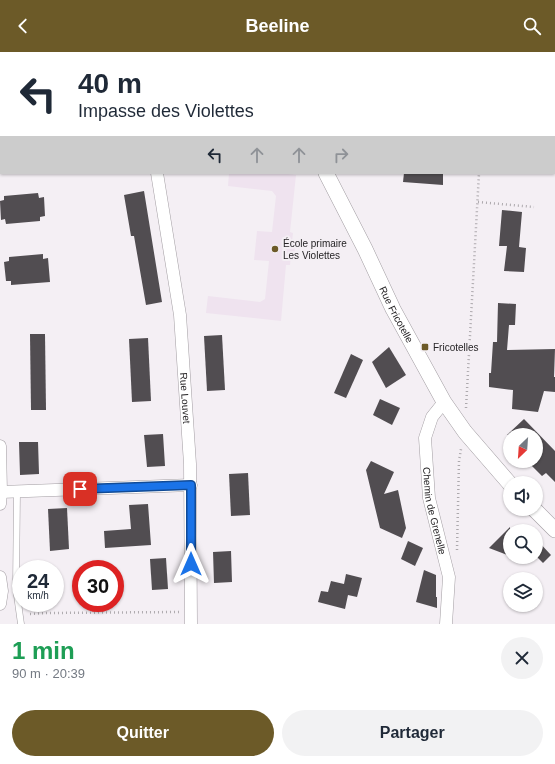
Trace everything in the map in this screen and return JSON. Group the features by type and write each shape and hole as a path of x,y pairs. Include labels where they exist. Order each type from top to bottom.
{"street":[{"name":"Rue Louvet","path":"157,174 180,314 191,485 191,624"},
{"name":"Rue Fricotelle","path":"327,174 365,248 394,309 444,402 465,432 503,476"},
{"name":"Chemin de Grenelle","path":"444,402 432,418 424,438 429,498 449,577 446,624"},
{"path":"0,446 1,498 17,492 191,485"},
{"path":"541,516 555,530"},
{"path":"0,577 2,591 0,604"}],"lane":[{"path":"17,492 16,588 21,624"}],"path":[{"path":"457,554 459,460 465,432 479,174"},
{"path":"478,202 534,207"},
{"path":"20,615 46,613 191,611"}],"shaded area":[{"name":"École primaire Les Violettes","path":"229,174 296,175 290,232 293,233 292,242 296,243 294,255 291,255 290,265 286,265 281,321 206,313 208,296 260,302 265,299 269,261 254,260 257,231 272,232 276,196 272,191 228,186"}],"building":[{"path":"404,174 443,174 443,185 403,182"},
{"path":"144,191 162,302 146,305 134,236 131,236 124,195"},
{"path":"38,193 39,198 44,197 45,216 40,217 40,221 6,224 5,219 1,220 0,201 4,200 4,196"},
{"path":"502,210 522,212 519,247 526,248 524,272 504,271 507,246 499,246"},
{"path":"43,254 43,259 48,258 50,282 11,285 11,281 6,281 4,262 9,261 9,257"},
{"path":"498,303 516,304 515,325 509,325 507,350 555,349 555,392 544,391 538,412 512,409 513,390 489,387 489,373 491,373 493,342 497,342"},
{"path":"30,334 45,334 46,410 31,410"},
{"path":"222,335 225,390 207,391 204,336"},
{"path":"148,338 151,401 132,402 129,339"},
{"path":"389,347 406,375 386,388 372,362"},
{"path":"351,354 363,360 346,398 334,393"},
{"path":"380,399 400,408 392,425 373,415"},
{"path":"524,419 533,428 514,428"},
{"path":"163,434 165,466 147,467 144,435"},
{"path":"543,439 555,451 555,482 546,473 542,476 534,468 543,468"},
{"path":"19,442 38,442 39,474 20,475"},
{"path":"371,461 394,472 384,494 398,490 406,528 402,538 380,528 366,470"},
{"path":"248,473 250,515 231,516 229,474"},
{"path":"148,504 151,545 105,548 104,531 131,529 129,505"},
{"path":"67,508 69,549 50,551 48,509"},
{"path":"503,534 503,553 489,548"},
{"path":"408,541 423,548 415,566 401,559"},
{"path":"543,546 551,555 543,563"},
{"path":"231,551 232,582 214,583 213,552"},
{"path":"166,558 168,589 152,590 150,559"},
{"path":"424,570 436,575 437,608 416,602"},
{"path":"346,574 362,578 357,597 348,595 345,609 318,602 321,591 328,592 331,581 344,584"}],"place":[{"name":"École primaire Les Violettes","path":"275,249"},
{"name":"Fricotelles","path":"425,347"}],"route":[{"path":"80,489 191,485 191,564"}]}
